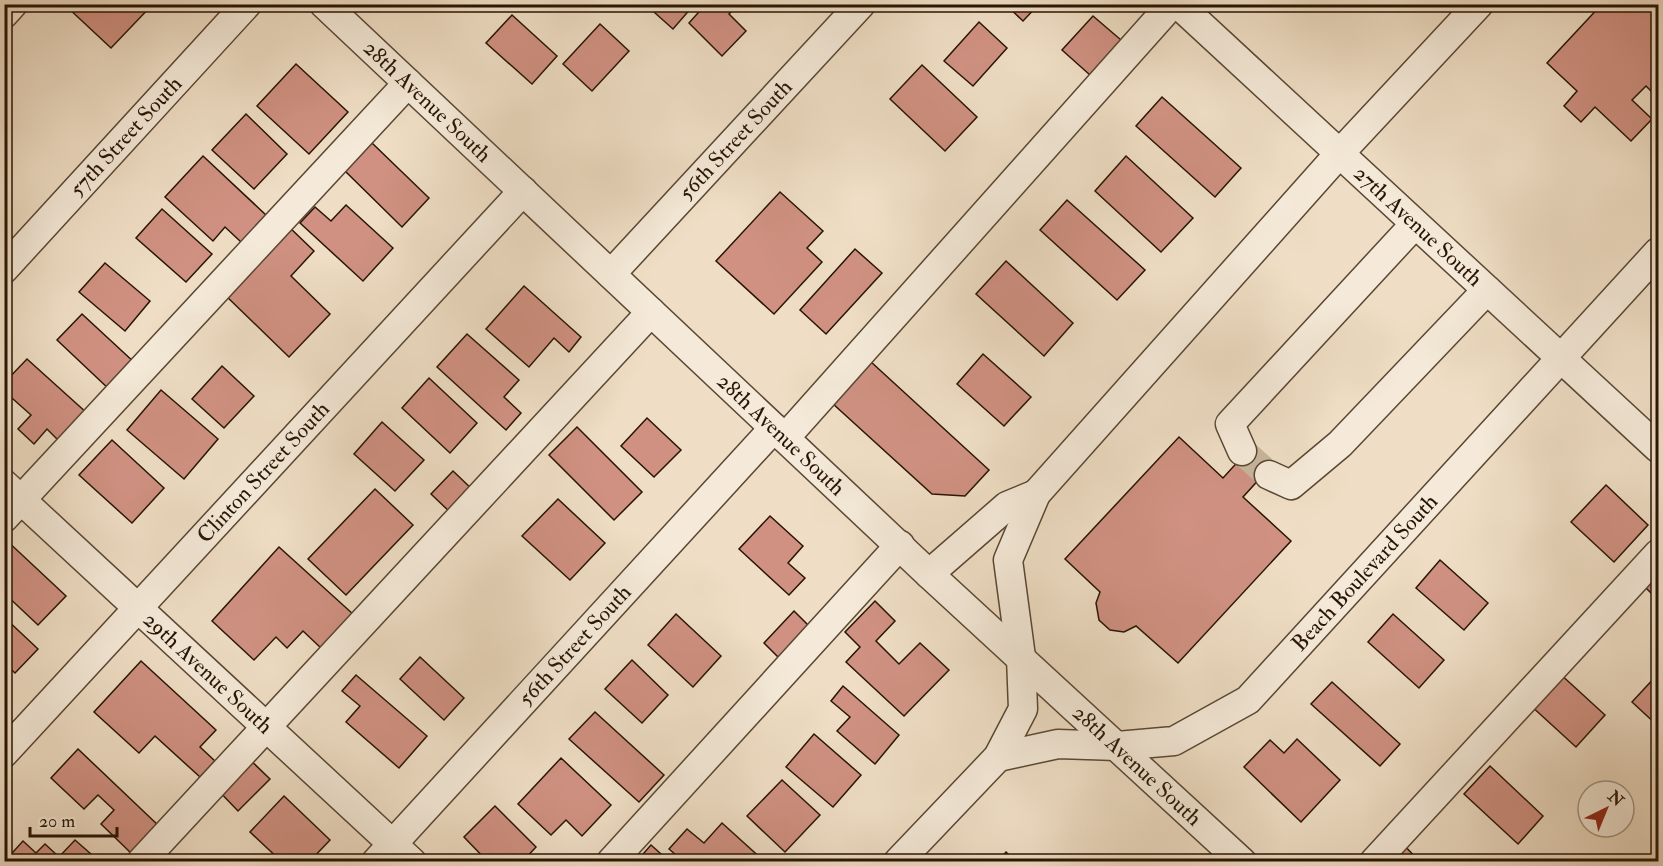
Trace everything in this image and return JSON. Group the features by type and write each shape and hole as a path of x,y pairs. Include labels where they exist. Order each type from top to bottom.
{"street":[{"path":"4,14 13,4"},
{"name":"57th Street South","path":"4,269 247,4"},
{"name":"28th Avenue South","path":"324,4 929,574 1242,861"},
{"name":"56th Street South","path":"611,274 861,4"},
{"name":"56th Street South","path":"393,855 1173,4"},
{"name":"27th Avenue South","path":"1178,4 1659,448"},
{"path":"898,861 998,757 1023,710 1021,657 1008,560 1036,494 1339,154 1479,4"},
{"path":"10,501 408,83"},
{"name":"Clinton Street South","path":"4,753 523,190"},
{"path":"1242,450 1230,424 1415,224"},
{"name":"Beach Boulevard South","path":"998,757 1058,744 1117,746 1174,741 1248,700 1659,252"},
{"path":"1269,475 1292,484 1340,444 1487,290"},
{"path":"141,861 651,312"},
{"path":"929,574 1007,506 1036,494"},
{"name":"29th Avenue South","path":"10,501 138,609 266,727 393,855"},
{"path":"610,861 900,545"},
{"path":"1374,861 1659,554"}],"building":[{"path":"68,4 153,4 111,48 66,6"},
{"path":"645,4 689,4 692,7 673,29"},
{"path":"706,4 732,4 735,8 729,14 746,31 722,56 689,23"},
{"path":"1005,4 1039,4 1023,21"},
{"path":"1602,4 1654,4 1658,7 1658,98 1646,86 1632,100 1652,119 1631,141 1595,107 1581,122 1564,106 1577,91 1547,63"},
{"path":"512,15 557,56 532,84 486,43"},
{"path":"1093,16 1121,40 1090,75 1062,50"},
{"path":"979,22 1007,48 973,86 944,61"},
{"path":"600,24 629,51 592,91 563,64"},
{"path":"296,64 348,112 309,154 257,106"},
{"path":"922,65 977,117 945,151 890,99"},
{"path":"1162,97 1241,168 1215,197 1136,126"},
{"path":"246,114 287,154 254,189 212,150"},
{"path":"372,143 429,198 402,227 345,171"},
{"path":"203,156 266,215 241,242 225,227 213,241 165,197"},
{"path":"1126,156 1193,218 1161,252 1095,191"},
{"path":"780,192 823,231 807,248 822,262 774,314 716,261"},
{"path":"1067,200 1145,270 1117,300 1040,230"},
{"path":"346,205 393,248 363,281 300,223 315,207 331,221"},
{"path":"162,209 212,254 186,282 136,238"},
{"path":"287,225 314,251 291,276 330,314 289,357 223,293"},
{"path":"855,249 882,273 826,334 800,310"},
{"path":"1006,261 1073,323 1044,356 976,294"},
{"path":"105,263 150,301 125,331 79,292"},
{"path":"524,286 581,337 569,352 554,338 529,367 486,329"},
{"path":"82,314 136,364 111,391 57,340"},
{"path":"467,334 519,380 504,397 521,413 506,430 437,367"},
{"path":"983,354 1031,397 1004,426 957,384"},
{"path":"27,359 88,414 61,443 47,429 34,444 18,429 31,415 4,391 4,383"},
{"path":"870,361 989,470 965,496 932,494 832,403"},
{"path":"222,366 254,396 224,428 192,399"},
{"path":"429,378 477,423 450,453 402,408"},
{"path":"161,390 218,439 184,479 127,430"},
{"path":"647,418 681,450 654,477 621,446"},
{"path":"382,422 424,460 395,491 354,454"},
{"path":"577,427 642,492 614,520 549,455"},
{"path":"1179,437 1223,478 1253,445 1273,464 1243,497 1291,541 1178,663 1136,626 1124,632 1110,630 1099,620 1096,603 1100,592 1065,559"},
{"path":"112,440 164,488 132,523 79,475"},
{"path":"453,471 475,492 453,515 431,494"},
{"path":"1606,485 1648,525 1614,562 1571,522"},
{"path":"375,489 413,525 346,595 308,559"},
{"path":"558,499 605,543 570,580 522,536"},
{"path":"770,516 803,546 788,563 805,578 789,595 739,549"},
{"path":"4,538 66,596 38,625 4,593"},
{"path":"279,547 354,615 322,649 303,631 287,648 276,637 254,660 212,621"},
{"path":"1440,560 1488,603 1464,630 1416,588"},
{"path":"1658,571 1658,600 1644,586"},
{"path":"875,601 895,621 876,641 899,664 920,643 949,670 904,716 846,662 860,647 845,632"},
{"path":"794,611 814,631 784,663 764,643"},
{"path":"676,614 721,656 693,687 648,645"},
{"path":"1393,614 1444,660 1419,688 1368,642"},
{"path":"4,617 38,649 15,673 4,663"},
{"path":"420,657 464,698 444,720 400,679"},
{"path":"632,660 668,695 642,723 605,689"},
{"path":"141,661 216,730 200,747 215,761 200,777 155,736 139,753 94,712"},
{"path":"1558,672 1605,715 1576,747 1529,704"},
{"path":"1658,674 1658,726 1632,702"},
{"path":"356,675 427,736 399,768 346,722 360,706 342,691"},
{"path":"1332,682 1400,744 1380,766 1311,704"},
{"path":"843,686 899,735 875,764 837,731 850,717 831,701"},
{"path":"595,712 664,775 639,802 569,739"},
{"path":"814,734 861,775 833,807 786,767"},
{"path":"1297,739 1340,780 1301,822 1244,767 1270,740 1284,753"},
{"path":"78,749 160,827 133,855 101,824 114,810 98,795 84,809 51,778"},
{"path":"245,755 270,779 238,811 214,786"},
{"path":"561,758 611,805 582,836 566,820 551,835 518,804"},
{"path":"1490,766 1543,816 1518,844 1464,794"},
{"path":"782,780 820,815 785,852 747,816"},
{"path":"284,796 330,840 309,862 282,862 250,832"},
{"path":"495,806 536,847 522,862 488,862 464,837"},
{"path":"722,823 765,862 684,862 669,849 687,829 704,843"},
{"path":"75,840 100,862 4,862 23,841 36,853 45,844 59,857"},
{"path":"1402,843 1420,862 1383,862"},
{"path":"651,845 670,862 636,862"},
{"path":"1006,852 1016,862 997,862"}],"tunnel":[{"path":"1242,451 1269,475"}]}
